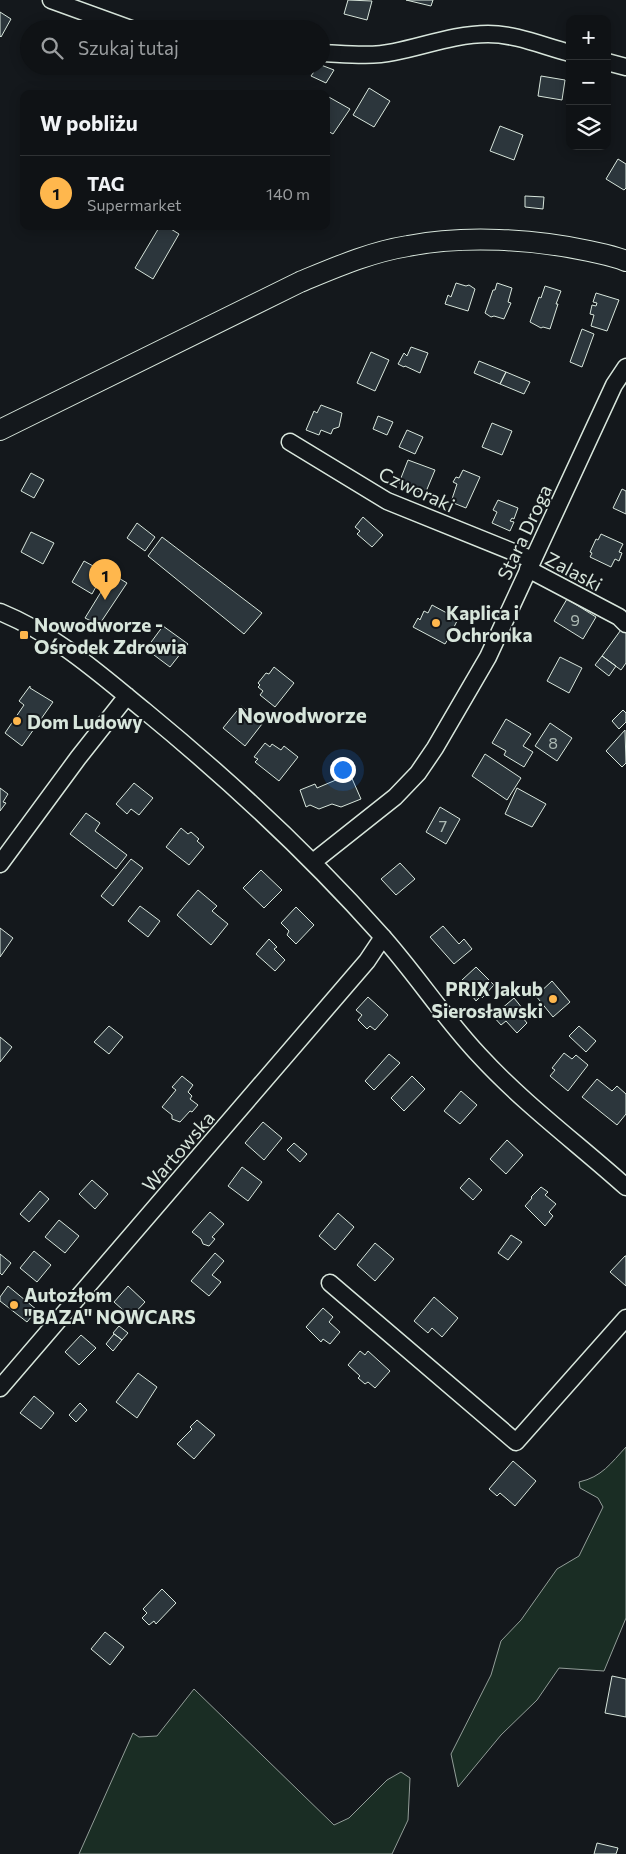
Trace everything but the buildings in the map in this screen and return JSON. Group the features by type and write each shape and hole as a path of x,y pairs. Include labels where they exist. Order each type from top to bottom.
{"main road":[{"path":"0,430 300,282 333,268 384,252 407,246 438,242 500,240 570,247 626,261"}],"street":[{"path":"51,0 106,20"},
{"path":"330,54 362,56 385,53 451,38 488,34 534,42 566,51"},
{"path":"611,63 626,67"},
{"name":"Stara Droga","path":"313,862 395,797 418,774 435,748 488,657 614,384 626,367"},
{"name":"Czworaki","path":"290,442 387,501 531,565"},
{"name":"Zalaski","path":"531,565 619,617 626,624"},
{"path":"0,612 65,646 95,668 267,817 313,862 383,937 471,1046 504,1082 626,1187"},
{"path":"0,864 78,758 127,696"},
{"name":"Wartowska","path":"0,1388 341,991 383,937"},
{"path":"330,1283 516,1442 626,1318"}],"green space":[{"path":"626,1447 626,1618 604,1671 559,1668 537,1700 501,1735 458,1787 451,1754 491,1675 501,1641 521,1620 557,1569 579,1556 603,1507 598,1498 580,1488 579,1482 600,1473"},
{"path":"194,1689 334,1825 349,1818 387,1780 401,1772 410,1778 408,1820 392,1854 79,1854 133,1733 139,1737 157,1736"}],"place":[{"name":"TAG","path":"105,600"},
{"name":"Kaplica i Ochronka","path":"436,623"},
{"name":"Nowodworze - Ośrodek Zdrowia","path":"24,635"},
{"name":"Dom Ludowy","path":"17,721"},
{"name":"PRIX Jakub Sierosławski","path":"553,999"},
{"name":"Autozłom \"BAZA\" NOWCARS","path":"14,1305"}],"district":[{"name":"Nowodworze","path":"302,714"}]}
